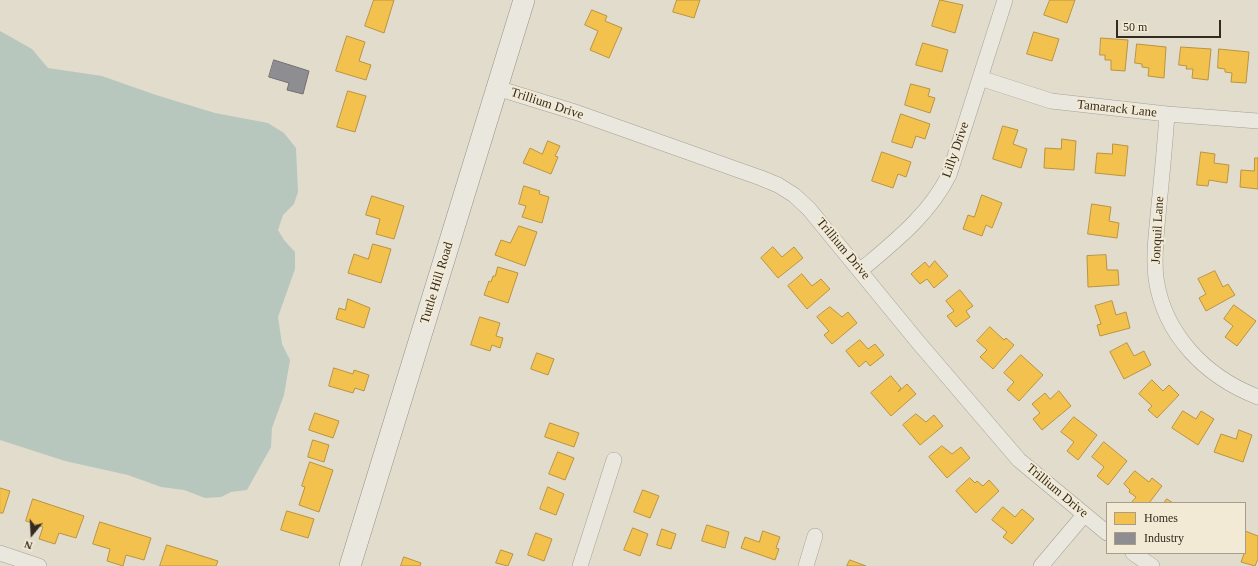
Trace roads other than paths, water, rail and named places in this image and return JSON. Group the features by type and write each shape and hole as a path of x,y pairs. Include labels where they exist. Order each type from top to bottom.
{"main road":[{"name":"Tuttle Hill Road","path":"350,566 524,0"}],"street":[{"name":"Lilly Drive","path":"861,270 927,210 942,189 949,175 1005,0"},
{"name":"Tamarack Lane","path":"980,78 1051,101 1167,114 1258,121"},
{"name":"Trillium Drive","path":"497,88 578,113 778,185 794,195 809,209 861,270 918,342 1019,460 1106,532"},
{"name":"Jonquil Lane","path":"1167,114 1154,249 1156,278 1161,299 1169,320 1178,336 1201,363 1232,385 1258,397"},
{"path":"580,566 614,460"},
{"path":"1041,566 1084,515"},
{"path":"806,566 815,536"},
{"path":"0,554 39,566"},
{"path":"1134,554 1152,566"}]}
